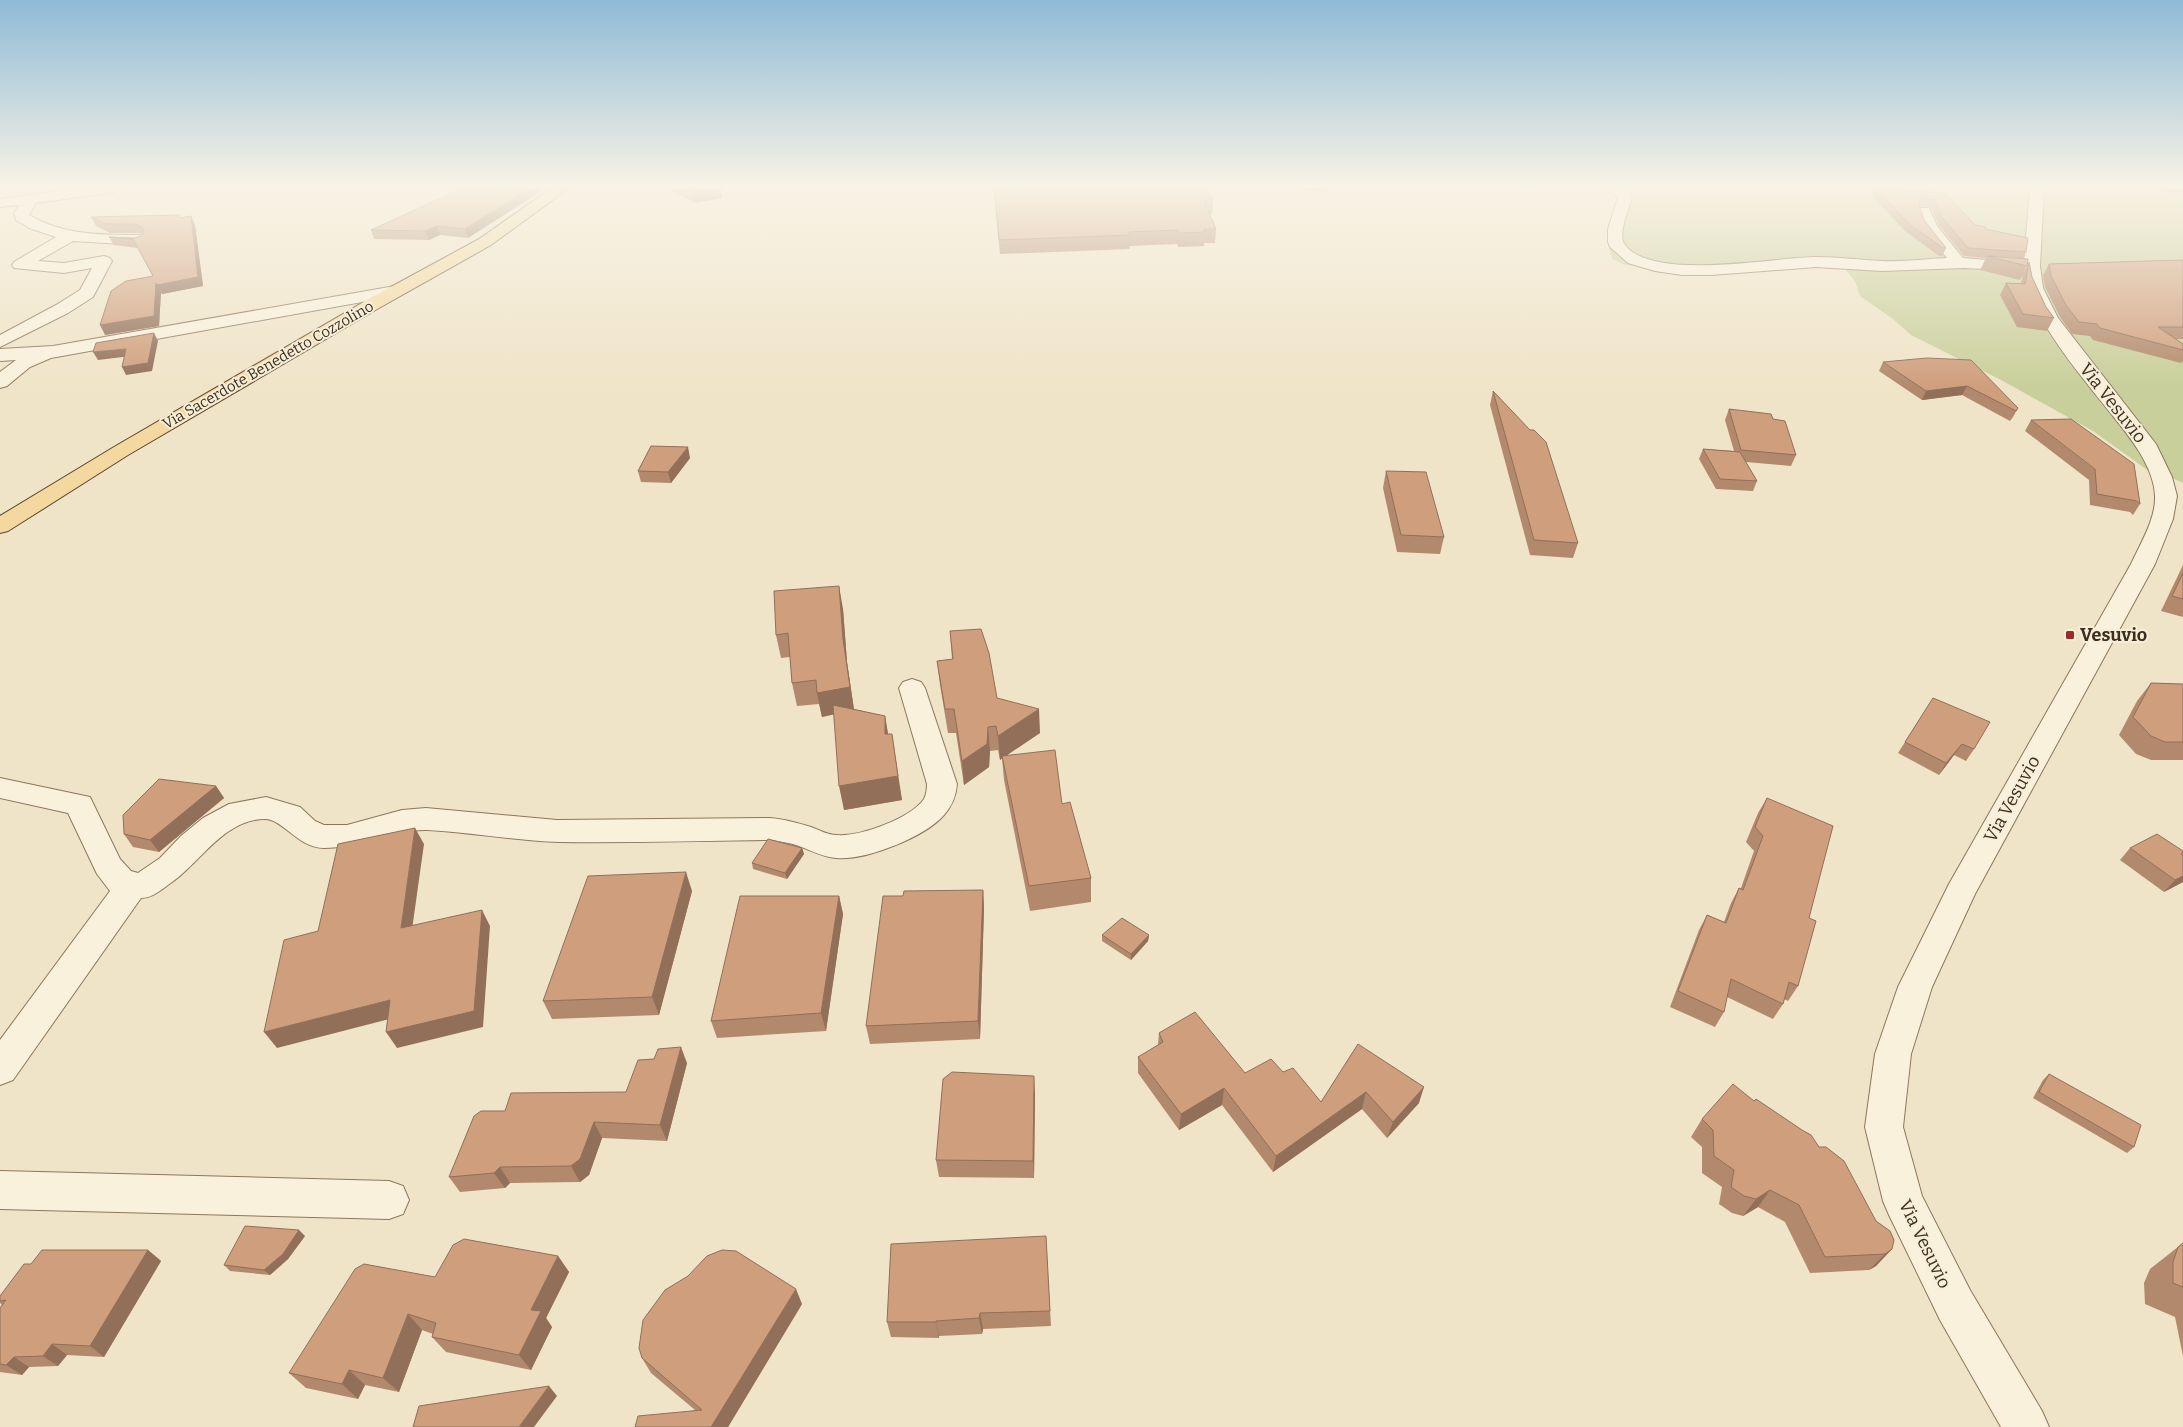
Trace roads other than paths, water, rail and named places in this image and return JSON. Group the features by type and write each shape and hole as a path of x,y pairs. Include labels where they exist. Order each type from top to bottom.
{"main road":[{"name":"Via Sacerdote Benedetto Cozzolino","path":"0,526 129,446 395,291 462,255"}],"street":[{"path":"0,342 62,309 87,293 104,261 64,268 20,265 38,255"},
{"path":"1625,255 1649,264 1674,269 1705,271 1816,262 1891,266 1958,262 2042,267"},
{"path":"1952,255 1958,262"},
{"name":"Via Vesuvio","path":"2026,1427 1955,1305 1903,1201 1884,1127 1893,1054 1915,987 1960,893 2143,564 2174,496 2162,477 2146,444 2097,384 2050,319 2035,288 2042,267 2041,255"},
{"path":"0,355 53,352 395,291"},
{"path":"0,382 23,363 53,352"},
{"path":"0,788 79,805 108,866 121,882 143,886 171,866 192,844 214,826 240,812 266,808 289,815 304,829 321,837 347,836 402,821 426,819 557,831 770,829 795,833 836,847 852,845 885,835 915,822 930,811 941,795 942,784 912,688"},
{"path":"0,1069 132,884"},
{"path":"0,1190 389,1200"}],"place":[{"name":"Vesuvio","path":"2070,635"}]}
